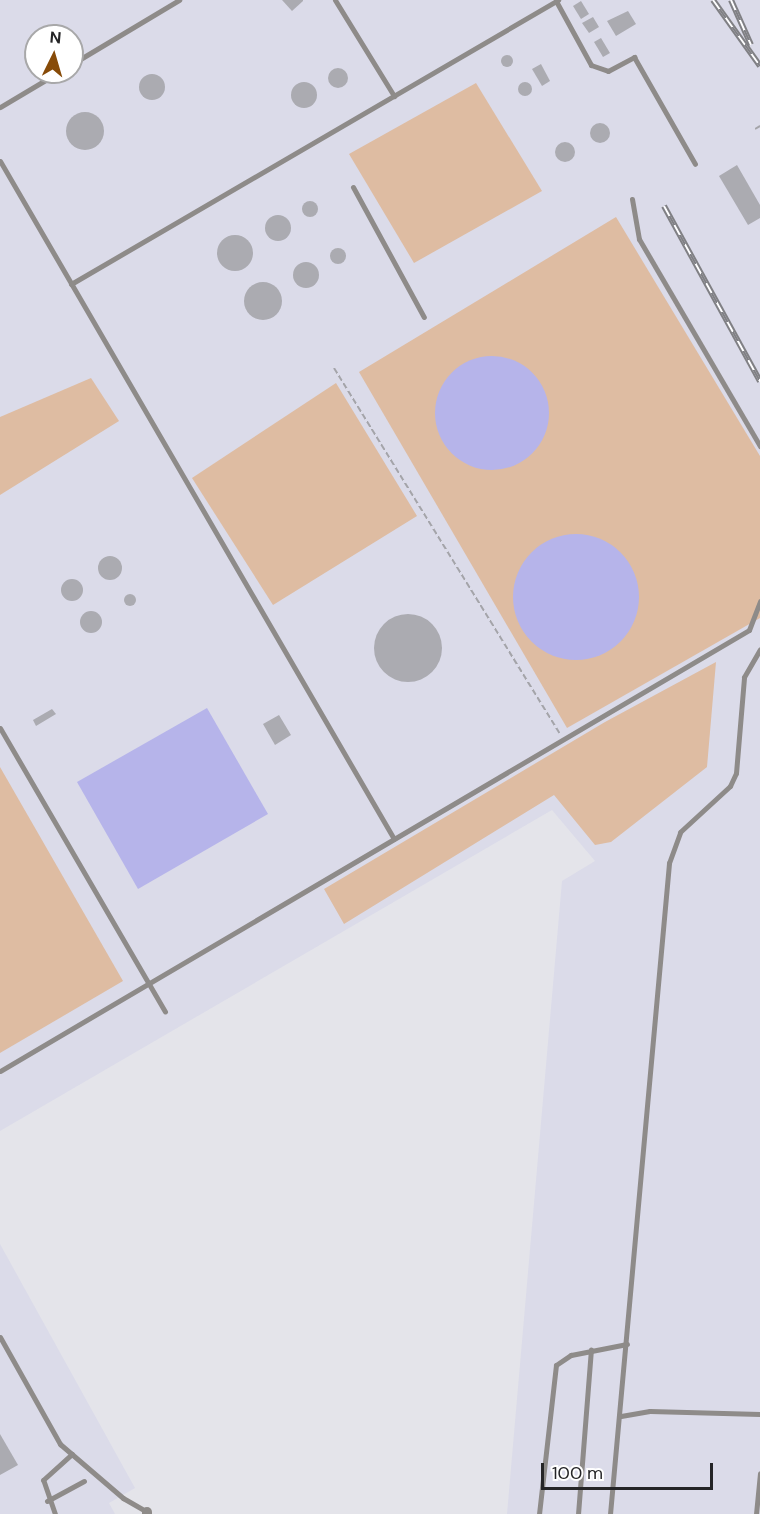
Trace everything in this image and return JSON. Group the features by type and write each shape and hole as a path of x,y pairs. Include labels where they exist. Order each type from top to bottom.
{"lane":[{"path":"84,57 179,0"},
{"path":"335,0 394,96"},
{"path":"71,284 557,1 591,66 608,71 634,57 695,164"},
{"path":"0,107 39,84"},
{"path":"0,161 394,839"},
{"path":"353,187 424,317"},
{"path":"632,199 639,239 760,446"},
{"path":"0,1071 150,986 749,630 760,601"},
{"path":"610,1514 621,1416 670,854 680,832 730,786 736,773 744,677 760,649"},
{"path":"0,728 165,1012"},
{"path":"0,1337 60,1444 123,1498 147,1513"},
{"path":"539,1514 551,1376 556,1365 591,1350 627,1344"},
{"path":"578,1514 591,1350"},
{"path":"621,1416 650,1411 760,1414"},
{"path":"55,1514 47,1501 43,1480 72,1454"},
{"path":"756,1514 760,1473"},
{"path":"47,1501 84,1481"}],"path":[{"path":"755,129 760,126"},
{"path":"334,368 563,741"}],"shaded area":[{"path":"0,0 760,0 760,1514 507,1514 562,881 595,861 552,810 0,1131"},
{"path":"476,83 542,191 414,263 349,154"},
{"path":"616,217 760,456 760,618 567,728 359,372"},
{"path":"91,378 119,421 0,495 0,417"},
{"path":"336,383 417,516 273,605 192,478"},
{"path":"716,662 707,767 611,842 595,845 554,795 344,924 324,889 605,722"},
{"path":"0,767 123,981 0,1053"},
{"path":"0,1244 135,1488 109,1503 115,1514 0,1514"}],"water":[{"path":"492,356 514,361 532,373 544,391 549,413 544,435 532,453 514,465 492,470 470,465 452,453 440,435 435,413 440,391 452,373 470,361"},
{"path":"576,534 600,539 620,553 634,573 639,597 634,621 620,641 600,655 576,660 552,655 532,641 518,621 513,597 518,573 532,553 552,539"},
{"path":"207,708 268,814 138,889 77,782"}],"building":[{"path":"282,0 303,0 303,1 292,11"},
{"path":"581,1 589,14 581,19 573,6"},
{"path":"628,11 636,24 616,36 607,21"},
{"path":"593,17 599,27 589,33 582,23"},
{"path":"601,38 610,53 603,57 594,42"},
{"path":"509,55 513,61 509,67 505,67 501,59"},
{"path":"541,64 550,81 542,86 532,69"},
{"path":"334,68 342,68 348,74 348,82 342,88 334,88 328,82 328,74"},
{"path":"152,74 161,78 165,87 161,96 152,100 143,96 139,87 143,78"},
{"path":"304,82 313,86 317,95 313,104 304,108 295,104 291,95 295,86"},
{"path":"522,82 528,82 532,89 528,96 522,96 518,92 518,86"},
{"path":"85,112 98,118 104,131 98,144 85,150 72,144 66,131 72,118"},
{"path":"600,123 607,126 610,133 607,140 600,143 593,140 590,133 593,126"},
{"path":"565,142 572,145 575,152 572,159 565,162 558,159 555,152 558,145"},
{"path":"737,165 760,205 760,218 748,225 719,176"},
{"path":"310,201 316,203 318,209 316,215 310,217 304,215 302,209 304,203"},
{"path":"278,215 287,219 291,228 287,237 278,241 269,237 265,228 269,219"},
{"path":"235,235 248,240 253,253 248,266 235,271 222,266 217,253 222,240"},
{"path":"338,248 344,250 346,256 344,262 338,264 332,262 330,256 332,250"},
{"path":"306,262 315,266 319,275 315,284 306,288 297,284 293,275 297,266"},
{"path":"263,282 276,288 282,301 276,314 263,320 250,314 244,301 250,288"},
{"path":"110,556 119,559 122,568 119,577 110,580 101,577 98,568 101,559"},
{"path":"72,579 82,586 83,590 76,600 72,601 62,594 61,590 68,580"},
{"path":"132,594 136,600 132,606 128,606 124,598"},
{"path":"91,611 101,618 102,622 95,632 91,633 81,626 80,622 87,612"},
{"path":"408,614 421,617 432,624 439,635 442,648 439,661 432,672 421,679 408,682 395,679 384,672 377,661 374,648 377,635 384,624 395,617"},
{"path":"52,709 56,714 36,726 33,720"},
{"path":"279,715 291,735 275,745 263,724"},
{"path":"0,1434 18,1465 0,1475"}],"railway":[{"path":"713,0 760,66"},
{"path":"731,0 751,45"},
{"path":"664,206 760,381"}]}
